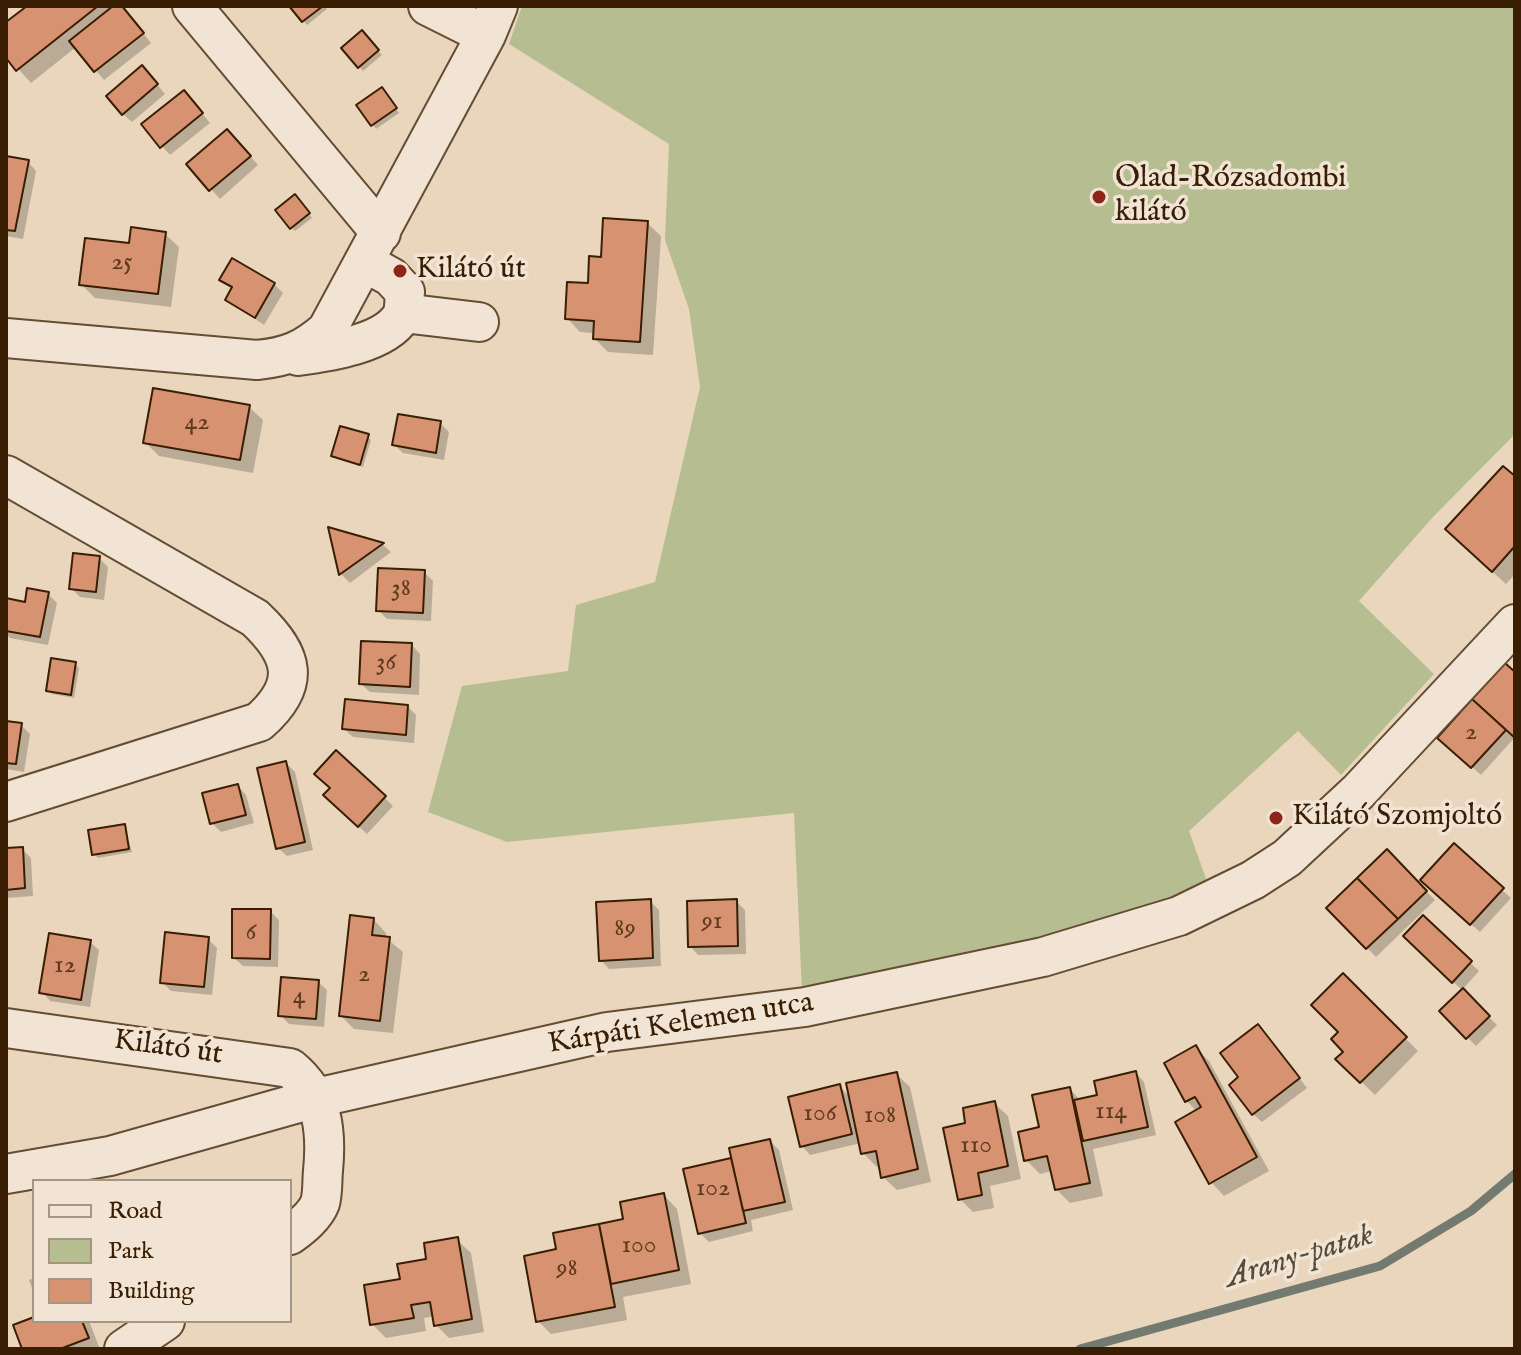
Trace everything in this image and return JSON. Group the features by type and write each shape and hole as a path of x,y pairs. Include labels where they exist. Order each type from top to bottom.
{"street":[{"path":"6,338 257,360 340,350 392,329 403,313 405,292 192,6"},
{"path":"287,357 308,347 327,330 492,20 428,6"},
{"path":"403,313 479,322"},
{"path":"6,475 255,618 285,652 289,669 287,687 278,706 259,722 6,802"},
{"name":"Kárpáti Kelemen utca","path":"6,1174 110,1156 316,1098 607,1032 805,1007 1043,957 1179,916 1253,880 1287,858 1330,820 1515,624"},
{"name":"Kilátó út","path":"6,1028 290,1068 306,1081 316,1098"},
{"path":"292,1233 305,1223 320,1203 327,1134 316,1098"},
{"path":"124,1349 162,1323"}],"green space":[{"path":"522,6 1515,6 1515,434 1433,517 1359,601 1434,674 1341,775 1298,731 1189,831 1209,887 1045,944 802,992 794,813 507,842 428,812 462,686 568,671 576,605 655,582 700,387 689,309 665,240 669,144 509,44"}],"building":[{"path":"27,6 98,6 16,71 6,58 6,22"},
{"path":"113,6 122,6 144,33 94,72 69,41"},
{"path":"289,6 323,6 302,22"},
{"path":"362,30 379,50 358,68 341,48"},
{"path":"142,65 158,84 122,115 106,96"},
{"path":"382,87 397,108 371,126 356,105"},
{"path":"184,90 203,113 160,148 141,124"},
{"path":"227,129 251,156 209,191 186,164"},
{"path":"6,156 29,160 15,231 6,230"},
{"path":"295,194 310,213 290,229 275,210"},
{"path":"603,218 648,221 640,342 593,339 594,321 565,319 567,282 588,283 589,256 601,257"},
{"path":"131,227 166,232 158,294 79,285 85,238 129,243"},
{"path":"232,258 275,283 255,318 225,300 232,287 219,280"},
{"path":"153,388 250,405 240,460 143,443"},
{"path":"398,414 441,421 436,453 392,445"},
{"path":"340,426 369,434 360,465 331,456"},
{"path":"1503,466 1515,476 1515,546 1492,572 1445,529"},
{"path":"328,527 384,543 339,575"},
{"path":"73,553 100,556 96,592 69,589"},
{"path":"378,568 425,570 423,613 376,611"},
{"path":"27,588 49,592 40,637 6,631 6,598 25,602"},
{"path":"361,641 412,643 410,687 359,684"},
{"path":"51,658 76,662 71,695 46,691"},
{"path":"1505,663 1515,672 1515,738 1472,699"},
{"path":"345,699 408,705 406,735 342,729"},
{"path":"1472,699 1506,730 1471,768 1437,738"},
{"path":"6,721 22,723 16,764 6,763"},
{"path":"336,750 386,796 358,827 323,795 330,788 314,774"},
{"path":"286,761 305,842 276,849 257,768"},
{"path":"238,784 246,815 210,824 202,793"},
{"path":"125,824 129,849 92,855 88,830"},
{"path":"1454,843 1504,888 1470,925 1420,880"},
{"path":"23,847 25,888 6,890 6,848"},
{"path":"1387,849 1427,891 1398,919 1357,878"},
{"path":"1357,878 1398,919 1366,949 1326,908"},
{"path":"651,899 653,958 599,961 596,902"},
{"path":"737,899 738,946 688,947 687,901"},
{"path":"232,909 271,909 270,959 232,958"},
{"path":"350,915 374,918 372,935 390,937 380,1021 339,1016"},
{"path":"1423,915 1472,961 1452,983 1403,936"},
{"path":"165,932 209,937 204,987 160,983"},
{"path":"49,933 91,940 81,1000 39,993"},
{"path":"1343,973 1407,1037 1360,1083 1335,1059 1343,1052 1331,1039 1338,1032 1311,1005"},
{"path":"281,977 319,980 316,1019 278,1016"},
{"path":"1463,988 1490,1016 1466,1039 1439,1011"},
{"path":"1258,1024 1300,1078 1252,1115 1229,1085 1238,1077 1220,1053"},
{"path":"1196,1045 1257,1157 1209,1184 1175,1122 1201,1107 1195,1097 1185,1102 1164,1063"},
{"path":"1136,1071 1148,1127 1083,1141 1074,1100 1097,1095 1094,1081"},
{"path":"897,1072 918,1169 881,1178 876,1151 861,1154 846,1083"},
{"path":"840,1084 852,1134 800,1147 788,1097"},
{"path":"1070,1087 1090,1183 1055,1190 1047,1156 1024,1161 1018,1132 1039,1127 1032,1095"},
{"path":"995,1101 1008,1166 978,1173 982,1195 958,1200 943,1128 965,1123 963,1108"},
{"path":"770,1139 785,1202 743,1211 729,1148"},
{"path":"731,1158 746,1223 698,1234 683,1169"},
{"path":"664,1193 679,1270 611,1284 599,1224 623,1219 620,1202"},
{"path":"599,1224 615,1307 536,1322 524,1256 556,1249 553,1233"},
{"path":"458,1237 472,1319 434,1326 430,1302 411,1305 414,1318 370,1325 364,1285 400,1279 397,1264 426,1259 424,1243"},
{"path":"32,1318 32,1323 83,1323 89,1338 60,1349 22,1349 13,1325"}],"waterway":[{"name":"Arany-patak","path":"1080,1349 1380,1266 1471,1211 1515,1174"}],"place":[{"name":"Olad-Rózsadombi kilátó","path":"1099,197"},
{"name":"Kilátó út","path":"400,271"},
{"name":"Kilátó Szomjoltó","path":"1276,818"}]}
